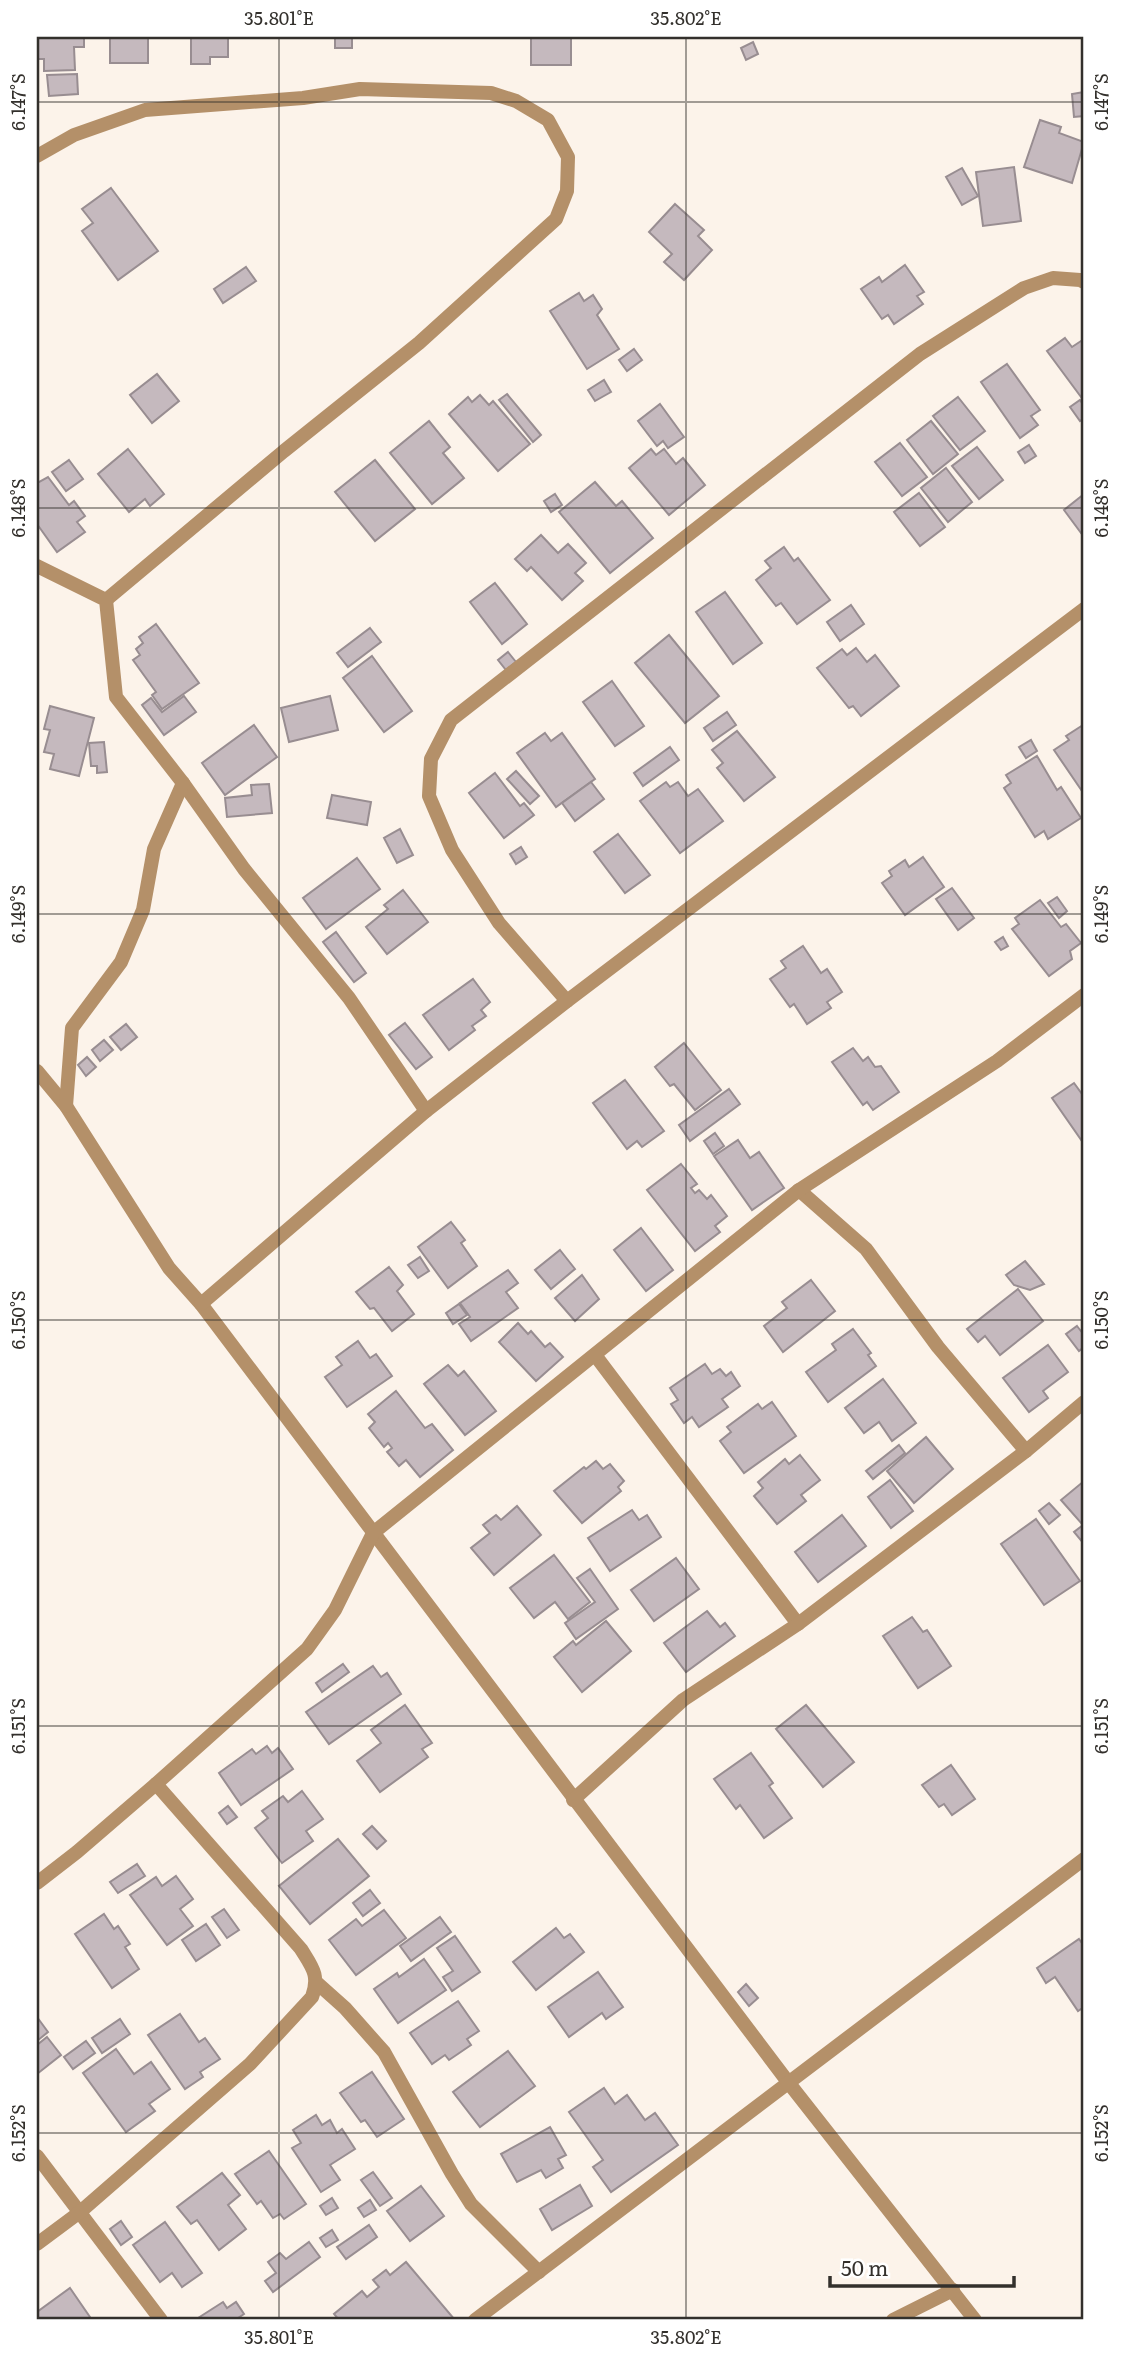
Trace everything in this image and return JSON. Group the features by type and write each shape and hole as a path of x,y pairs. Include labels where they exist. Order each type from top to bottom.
{"street":[{"path":"37,156 74,135 145,110 303,98 360,89 491,93 516,101 548,120 568,157 567,191 556,219 418,343 106,600"},
{"path":"567,1001 499,923 452,850 429,796 431,759 451,720 920,354 1024,288 1052,278 1084,282"},
{"path":"37,566 106,600"},
{"path":"106,600 116,698 183,783 244,869 349,998 426,1111"},
{"path":"201,1304 426,1111 1084,609"},
{"path":"66,1106 72,1028 121,962 143,910 153,849 183,783"},
{"path":"37,1883 156,1784 307,1649 335,1610 373,1533 799,1191 997,1061 1084,995"},
{"path":"37,1071 66,1106 169,1268 201,1304 788,2082 975,2320"},
{"path":"799,1191 866,1249 937,1347 1026,1451"},
{"path":"595,1355 798,1624"},
{"path":"573,1800 683,1700 798,1624 1026,1451 1084,1402"},
{"path":"156,1784 301,1949 317,1983 345,2008 384,2052 471,2204 539,2272"},
{"path":"475,2320 1084,1860"},
{"path":"37,2244 80,2212 250,2064 312,1997 317,1983"},
{"path":"37,2156 161,2320"},
{"path":"893,2320 953,2290"}],"building":[{"path":"37,37 84,37 84,47 74,47 75,70 44,71 44,59 37,59"},
{"path":"110,37 148,37 148,63 110,63"},
{"path":"191,37 228,37 228,57 210,57 210,64 191,64"},
{"path":"335,37 352,37 352,48 335,48"},
{"path":"531,37 571,37 571,65 531,65"},
{"path":"753,42 758,54 746,60 741,48"},
{"path":"77,74 78,94 49,96 47,75"},
{"path":"1084,92 1084,116 1074,117 1072,94"},
{"path":"1040,120 1061,127 1059,133 1084,142 1072,183 1024,167"},
{"path":"1014,167 1021,221 983,226 976,172"},
{"path":"962,168 978,196 962,205 946,177"},
{"path":"111,188 158,251 118,280 82,231 93,223 82,209"},
{"path":"675,204 704,230 698,236 712,250 684,280 664,262 672,254 649,232"},
{"path":"905,265 924,292 917,296 923,304 894,324 888,315 882,319 861,289 879,277 882,282"},
{"path":"246,267 256,281 223,303 214,289"},
{"path":"579,293 584,301 593,295 602,309 597,315 619,349 587,369 550,311"},
{"path":"1065,338 1072,347 1084,339 1084,401 1047,351"},
{"path":"634,349 642,360 627,371 619,360"},
{"path":"1007,364 1040,410 1031,416 1038,425 1020,438 981,382"},
{"path":"157,374 179,401 152,423 130,395"},
{"path":"604,380 611,392 595,401 588,390"},
{"path":"507,394 541,435 533,442 499,400"},
{"path":"480,395 489,405 493,401 530,444 498,471 449,414 468,397 472,402"},
{"path":"958,397 985,431 960,450 933,416"},
{"path":"1080,400 1084,406 1084,418 1080,421 1070,407"},
{"path":"660,404 684,437 668,448 663,441 657,446 638,421"},
{"path":"429,421 450,447 443,453 464,478 432,504 390,453"},
{"path":"931,421 958,454 933,474 907,440"},
{"path":"900,443 927,477 902,496 875,462"},
{"path":"1029,445 1036,456 1025,463 1018,452"},
{"path":"977,447 1003,480 979,499 952,466"},
{"path":"128,449 164,494 150,506 145,499 129,512 98,474"},
{"path":"651,449 656,455 664,449 676,464 683,458 705,485 669,515 629,468"},
{"path":"69,460 83,479 66,491 52,472"},
{"path":"375,460 415,509 375,541 335,492"},
{"path":"946,468 972,502 948,522 921,488"},
{"path":"48,477 69,505 74,501 85,516 77,522 85,532 57,552 37,524 37,483"},
{"path":"595,482 616,506 622,501 653,538 610,573 559,512"},
{"path":"919,493 945,527 920,546 894,512"},
{"path":"555,494 562,505 551,512 544,501"},
{"path":"1084,494 1084,537 1064,510"},
{"path":"541,535 558,553 568,544 586,563 575,573 583,581 562,600 531,567 527,571 515,559"},
{"path":"784,547 794,561 798,558 830,600 797,624 781,603 776,606 756,580 771,568 765,561"},
{"path":"495,583 527,624 502,644 470,602"},
{"path":"725,592 762,643 733,664 696,612"},
{"path":"851,605 864,624 840,641 827,622"},
{"path":"156,624 199,683 162,709 152,695 156,692 133,660 140,655 136,649 143,643 139,637"},
{"path":"370,628 381,642 348,667 337,653"},
{"path":"669,635 719,696 685,723 635,663"},
{"path":"856,648 867,662 875,655 899,686 861,716 853,706 849,708 817,668 842,649 847,655"},
{"path":"508,652 516,662 506,670 498,660"},
{"path":"372,656 412,711 384,732 343,678"},
{"path":"612,681 644,726 615,746 583,702"},
{"path":"184,696 196,712 164,735 142,705 151,698 162,712"},
{"path":"330,696 338,730 289,742 281,708"},
{"path":"50,706 94,718 79,776 50,769 54,754 44,752 50,730 44,729"},
{"path":"727,712 736,725 713,741 704,728"},
{"path":"254,725 277,757 225,795 202,763"},
{"path":"1083,725 1084,794 1054,750 1069,740 1066,736"},
{"path":"737,731 775,777 744,801 717,768 723,763 712,750"},
{"path":"545,733 551,741 562,733 595,779 556,807 517,753"},
{"path":"1031,740 1037,751 1026,758 1019,747"},
{"path":"104,742 107,772 97,773 97,766 91,766 89,743"},
{"path":"670,747 679,760 643,786 634,773"},
{"path":"1037,756 1057,790 1061,787 1081,818 1048,839 1044,831 1035,837 1004,788 1011,783 1006,775"},
{"path":"516,771 539,796 530,804 507,779"},
{"path":"495,773 520,806 524,803 534,815 504,838 469,793"},
{"path":"591,782 604,799 575,821 562,803"},
{"path":"666,782 670,787 678,782 688,796 698,789 723,821 680,853 640,801"},
{"path":"269,784 272,813 227,817 225,798 252,795 251,785"},
{"path":"332,795 371,802 367,825 327,818"},
{"path":"400,829 413,855 397,863 384,838"},
{"path":"618,834 650,875 625,893 594,852"},
{"path":"521,847 527,857 516,864 510,854"},
{"path":"923,857 944,887 905,915 882,883 892,876 889,871 905,860 909,867"},
{"path":"357,858 380,889 326,929 303,898"},
{"path":"952,888 974,918 958,930 936,899"},
{"path":"403,890 428,922 387,954 366,927 388,909 384,905"},
{"path":"1057,897 1067,911 1059,918 1048,903"},
{"path":"1040,900 1061,927 1066,924 1081,943 1070,951 1072,959 1049,976 1012,929 1019,924 1015,918"},
{"path":"336,932 366,973 354,982 323,942"},
{"path":"1003,937 1008,946 1001,950 995,942"},
{"path":"803,946 821,973 827,969 842,992 827,1002 831,1008 807,1024 794,1004 790,1007 770,979 786,968 781,961"},
{"path":"473,979 490,1002 481,1010 486,1016 472,1026 475,1030 449,1050 423,1015"},
{"path":"405,1023 432,1057 416,1069 389,1035"},
{"path":"126,1024 137,1037 121,1050 110,1037"},
{"path":"104,1040 113,1050 100,1061 92,1050"},
{"path":"684,1043 721,1090 695,1110 674,1084 670,1086 655,1067"},
{"path":"853,1048 863,1061 868,1057 875,1067 881,1066 899,1092 873,1110 867,1102 863,1105 832,1062"},
{"path":"87,1057 96,1067 86,1076 78,1065"},
{"path":"625,1080 664,1131 642,1147 637,1141 627,1149 593,1103"},
{"path":"1074,1083 1082,1094 1084,1093 1084,1144 1052,1098"},
{"path":"729,1089 740,1104 690,1141 679,1125"},
{"path":"715,1133 724,1146 713,1154 704,1141"},
{"path":"738,1140 750,1158 759,1152 784,1188 752,1210 714,1156"},
{"path":"681,1164 697,1184 691,1188 695,1193 699,1190 707,1199 711,1195 727,1216 715,1226 720,1232 695,1251 647,1190"},
{"path":"451,1222 465,1240 461,1243 477,1266 448,1288 418,1247"},
{"path":"641,1228 673,1270 646,1291 614,1250"},
{"path":"560,1250 575,1269 551,1289 535,1270"},
{"path":"420,1257 429,1271 418,1278 408,1265"},
{"path":"1025,1261 1044,1284 1030,1290 1014,1285 1006,1275"},
{"path":"389,1267 403,1285 397,1291 414,1314 392,1331 374,1308 370,1309 356,1292"},
{"path":"508,1270 518,1283 506,1292 518,1308 471,1341 459,1324 470,1317 460,1303"},
{"path":"582,1275 599,1299 575,1321 555,1298"},
{"path":"811,1280 835,1311 783,1352 764,1326 787,1308 782,1302"},
{"path":"1018,1289 1043,1321 1000,1355 985,1336 978,1342 967,1329"},
{"path":"459,1304 467,1315 453,1324 446,1313"},
{"path":"518,1323 528,1334 531,1331 545,1347 550,1343 563,1357 536,1381 499,1342"},
{"path":"1077,1326 1084,1335 1084,1347 1079,1351 1066,1334"},
{"path":"853,1329 871,1353 868,1355 876,1366 828,1402 806,1372 836,1350 832,1344"},
{"path":"358,1341 370,1358 376,1354 392,1376 347,1407 325,1377 342,1365 336,1357"},
{"path":"1048,1345 1068,1372 1043,1391 1048,1398 1029,1412 1003,1378"},
{"path":"705,1364 712,1374 720,1369 726,1376 731,1372 740,1386 722,1399 728,1407 699,1427 692,1417 684,1423 671,1404 678,1400 670,1388"},
{"path":"448,1365 458,1376 464,1371 496,1411 465,1435 424,1384"},
{"path":"883,1379 916,1423 892,1441 879,1422 864,1433 845,1408"},
{"path":"396,1391 425,1428 432,1424 453,1450 420,1477 406,1460 399,1466 387,1452 392,1448 388,1443 384,1447 369,1428 375,1422 368,1414"},
{"path":"772,1402 796,1436 744,1473 720,1441 731,1432 727,1427 758,1404 762,1409"},
{"path":"926,1437 953,1469 914,1503 887,1471"},
{"path":"899,1445 905,1453 873,1479 866,1471"},
{"path":"800,1455 820,1480 801,1495 806,1501 777,1524 754,1496 763,1488 758,1482 785,1459 789,1464"},
{"path":"596,1461 603,1469 610,1464 624,1481 618,1487 621,1491 582,1523 554,1491"},
{"path":"890,1480 913,1511 891,1528 868,1497"},
{"path":"1084,1481 1084,1544 1074,1532 1083,1525 1061,1500"},
{"path":"1049,1503 1060,1515 1049,1524 1039,1511"},
{"path":"517,1506 541,1535 494,1575 471,1548 490,1533 483,1525 496,1515 501,1520"},
{"path":"632,1510 639,1520 647,1515 661,1537 610,1571 588,1538"},
{"path":"842,1515 866,1546 818,1582 795,1552"},
{"path":"1036,1519 1080,1581 1044,1605 1001,1544"},
{"path":"554,1555 590,1602 568,1619 555,1602 534,1618 510,1588"},
{"path":"676,1558 699,1589 654,1621 631,1590"},
{"path":"590,1569 618,1609 576,1639 565,1623 595,1602 577,1578"},
{"path":"707,1611 720,1627 725,1623 735,1636 686,1672 664,1643"},
{"path":"912,1617 923,1632 927,1630 951,1666 918,1688 883,1636"},
{"path":"606,1621 631,1651 582,1692 554,1657 573,1641 576,1645"},
{"path":"343,1664 349,1672 322,1692 316,1683"},
{"path":"373,1666 381,1677 387,1673 401,1694 329,1744 306,1712"},
{"path":"405,1705 432,1743 422,1749 428,1757 380,1792 357,1761 381,1743 371,1730"},
{"path":"806,1705 854,1762 823,1787 776,1729"},
{"path":"267,1746 272,1753 278,1748 293,1769 241,1805 219,1773 252,1749 256,1754"},
{"path":"751,1753 773,1783 769,1786 792,1818 764,1838 740,1805 736,1809 714,1779"},
{"path":"951,1765 975,1799 952,1815 944,1804 939,1807 922,1785"},
{"path":"302,1791 323,1819 306,1831 313,1841 282,1863 255,1828 268,1818 262,1811 283,1796 288,1802"},
{"path":"228,1806 237,1817 227,1824 219,1813"},
{"path":"372,1826 386,1841 377,1849 363,1834"},
{"path":"338,1839 369,1876 310,1924 279,1886"},
{"path":"137,1864 145,1876 118,1893 110,1882"},
{"path":"176,1876 193,1899 180,1909 193,1926 167,1945 130,1895 156,1877 162,1886"},
{"path":"370,1890 380,1903 363,1916 353,1903"},
{"path":"224,1909 239,1930 227,1938 212,1917"},
{"path":"384,1910 406,1938 356,1975 329,1940 356,1919 362,1926"},
{"path":"104,1914 114,1929 118,1926 130,1944 125,1947 139,1969 112,1988 75,1934"},
{"path":"440,1917 451,1932 411,1961 400,1946"},
{"path":"206,1924 220,1945 196,1961 182,1940"},
{"path":"556,1928 564,1938 570,1934 584,1952 536,1990 513,1962"},
{"path":"455,1936 480,1972 452,1991 443,1977 453,1971 437,1948"},
{"path":"1079,1939 1084,1946 1084,2007 1078,2011 1055,1977 1046,1983 1037,1968"},
{"path":"424,1959 446,1990 398,2023 374,1989 397,1973 399,1977"},
{"path":"598,1972 623,2007 606,2019 602,2013 569,2037 548,2007"},
{"path":"746,1984 758,1998 749,2006 738,1992"},
{"path":"458,2001 479,2031 467,2039 471,2045 449,2060 445,2055 432,2064 410,2033"},
{"path":"180,2014 199,2042 205,2038 220,2059 200,2072 203,2077 185,2089 148,2035"},
{"path":"37,2017 48,2032 37,2041"},
{"path":"120,2019 130,2034 102,2053 92,2038"},
{"path":"47,2037 61,2055 37,2074 37,2045"},
{"path":"86,2041 95,2053 73,2069 64,2057"},
{"path":"116,2049 134,2074 151,2062 170,2089 149,2104 155,2111 126,2132 83,2073"},
{"path":"508,2051 535,2086 480,2127 453,2092"},
{"path":"372,2072 404,2119 377,2137 365,2120 361,2122 340,2093"},
{"path":"604,2088 615,2104 627,2095 645,2120 655,2113 678,2145 611,2192 593,2167 603,2160 569,2112"},
{"path":"316,2115 322,2125 330,2120 337,2133 342,2129 355,2149 330,2165 340,2180 321,2192 292,2148 301,2143 293,2130"},
{"path":"550,2127 566,2155 558,2159 563,2168 546,2178 541,2170 517,2182 501,2154"},
{"path":"269,2151 306,2204 284,2219 280,2214 273,2218 261,2201 257,2204 235,2174"},
{"path":"373,2172 392,2198 380,2206 361,2180"},
{"path":"222,2173 240,2195 228,2205 246,2229 219,2250 197,2220 191,2224 177,2207"},
{"path":"580,2185 592,2206 552,2230 540,2209"},
{"path":"421,2186 444,2216 410,2241 387,2211"},
{"path":"332,2198 338,2208 326,2215 320,2206"},
{"path":"370,2200 376,2210 364,2217 358,2208"},
{"path":"121,2221 132,2237 121,2245 110,2229"},
{"path":"165,2222 202,2273 182,2287 172,2273 160,2282 133,2245"},
{"path":"369,2225 377,2237 346,2259 337,2247"},
{"path":"332,2230 338,2240 326,2247 320,2238"},
{"path":"309,2242 320,2257 273,2292 265,2281 276,2273 268,2262 280,2253 286,2259"},
{"path":"406,2262 455,2320 339,2320 334,2314 362,2291 367,2297 379,2287 373,2280 386,2270 390,2275"},
{"path":"70,2288 92,2320 38,2320 37,2312"},
{"path":"223,2302 227,2308 236,2302 244,2314 235,2320 195,2320"}]}
